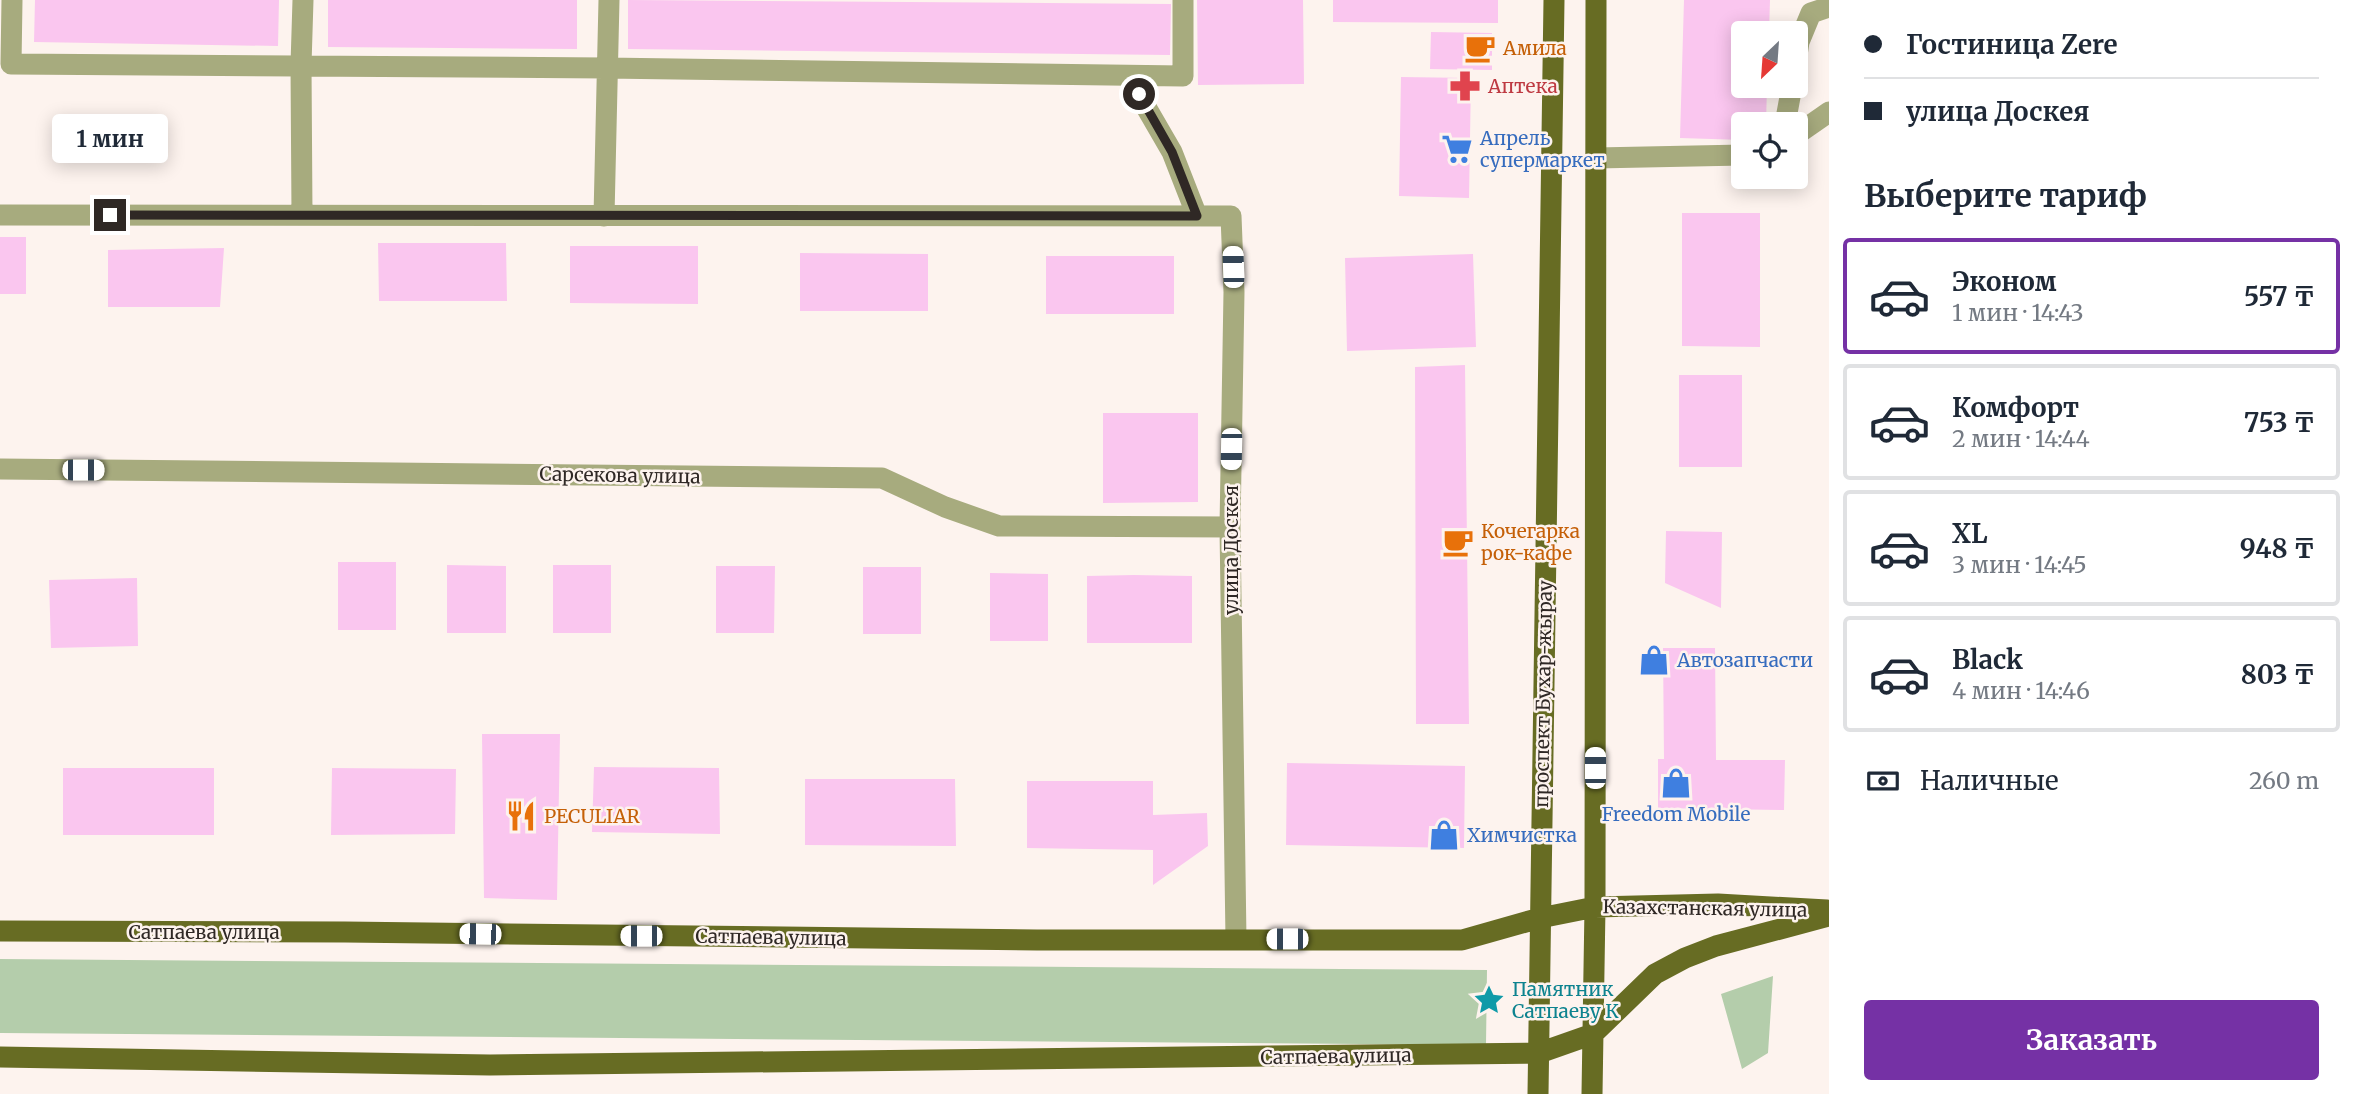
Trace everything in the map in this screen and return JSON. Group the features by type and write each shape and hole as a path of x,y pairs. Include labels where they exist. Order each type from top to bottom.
{"main road":[{"name":"проспект Бухар-жырау","path":"1538,1094 1554,0"},
{"path":"1592,1094 1595,906 1597,0"},
{"name":"Казахстанская улица","path":"1540,918 1595,906 1718,904 1829,910"},
{"path":"1593,1034 1655,974 1685,958 1716,946 1829,916"},
{"name":"Сатпаева улица","path":"0,932 345,932 1037,940 1462,940 1540,918"},
{"name":"Сатпаева улица","path":"0,1057 490,1065 1539,1053 1593,1034"}],"street":[{"path":"12,0 11,64 606,68 1128,76 1183,76 1183,0"},
{"path":"302,215 303,0"},
{"path":"604,216 609,0"},
{"path":"1808,21 1811,13 1829,7"},
{"path":"1128,76 1172,152 1197,216"},
{"path":"1808,127 1829,112"},
{"path":"1596,158 1731,155"},
{"name":"улица Доскея","path":"0,215 1231,216 1234,292 1230,527 1236,939"},
{"name":"Сарсекова улица","path":"0,469 882,478 945,508 999,526 1230,527"}],"green space":[{"path":"0,959 1487,970 1486,1045 0,1033"},
{"path":"1773,976 1768,1053 1742,1069 1721,994"}],"building":[{"path":"35,0 279,0 278,46 34,42"},
{"path":"328,0 577,0 577,49 328,47"},
{"path":"628,0 1171,4 1170,55 628,49"},
{"path":"1197,0 1303,0 1304,84 1198,85"},
{"path":"1333,0 1498,0 1498,23 1333,22"},
{"path":"1684,0 1770,0 1769,21 1731,21 1731,98 1767,98 1766,112 1731,112 1731,140 1680,138"},
{"path":"1431,32 1492,33 1492,70 1430,69"},
{"path":"1401,77 1471,78 1469,198 1399,196"},
{"path":"1682,213 1760,213 1760,347 1682,346"},
{"path":"0,237 26,237 26,294 0,294"},
{"path":"378,243 506,243 507,301 379,301"},
{"path":"570,246 698,246 698,304 570,303"},
{"path":"224,248 220,307 108,307 108,250"},
{"path":"800,253 928,254 928,311 800,311"},
{"path":"1473,254 1476,347 1347,351 1345,258"},
{"path":"1046,256 1174,256 1174,314 1046,314"},
{"path":"1465,365 1469,724 1416,724 1415,367"},
{"path":"1679,375 1742,375 1742,467 1679,467"},
{"path":"1103,413 1198,413 1198,502 1103,503"},
{"path":"1666,531 1722,532 1721,608 1665,583"},
{"path":"338,562 396,562 396,630 338,630"},
{"path":"447,565 506,566 506,633 447,633"},
{"path":"553,565 611,565 611,633 553,633"},
{"path":"716,566 775,566 774,633 716,633"},
{"path":"863,567 921,567 921,634 863,634"},
{"path":"990,573 1048,574 1048,641 990,641"},
{"path":"1087,576 1192,576 1192,643 1087,643"},
{"path":"137,578 138,646 51,648 49,580"},
{"path":"1663,648 1715,648 1716,760 1785,760 1784,810 1658,808 1658,759 1664,759"},
{"name":"PECULIAR","path":"482,734 560,734 557,900 484,898"},
{"path":"1287,763 1465,766 1464,848 1286,845"},
{"path":"594,767 719,768 720,834 592,832"},
{"path":"63,768 214,768 214,835 63,835"},
{"path":"332,768 456,769 455,834 331,835"},
{"path":"805,779 955,779 956,846 805,845"},
{"path":"1027,781 1153,781 1153,815 1207,813 1208,846 1153,885 1153,850 1027,848"}],"place":[{"name":"Амила","path":"1480,48"},
{"name":"Аптека","path":"1465,86"},
{"name":"Апрель супермаркет","path":"1457,149"},
{"name":"Кочегарка рок-кафе","path":"1458,542"},
{"name":"Автозапчасти","path":"1654,660"},
{"name":"Freedom Mobile","path":"1676,783"},
{"name":"PECULIAR","path":"521,816"},
{"name":"Химчистка","path":"1444,835"},
{"name":"Памятник Сатпаеву К","path":"1489,1000"}],"route":[{"path":"110,215 1197,216 1163,132 1139,94"}]}
